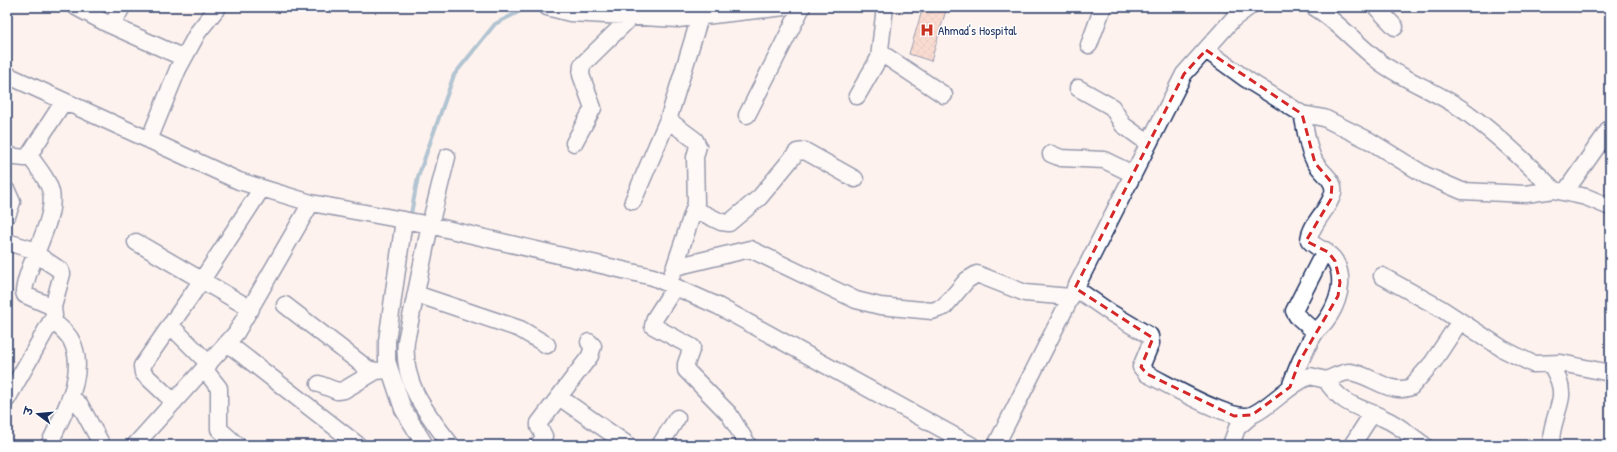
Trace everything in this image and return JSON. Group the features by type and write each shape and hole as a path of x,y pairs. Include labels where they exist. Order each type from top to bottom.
{"street":[{"path":"76,7 184,58"},
{"path":"112,25 122,7"},
{"path":"149,140 184,58 198,32 218,7"},
{"path":"555,9 570,14 678,19 785,7"},
{"path":"747,115 802,7"},
{"path":"857,96 881,53 885,7"},
{"path":"1089,45 1103,7"},
{"path":"996,445 1072,292 1184,74 1233,19 1249,7"},
{"path":"1314,7 1340,25 1382,63 1440,95 1471,115 1560,191"},
{"path":"1376,7 1395,27"},
{"path":"574,143 593,108 582,75 582,65 630,17"},
{"path":"633,201 669,117 700,17"},
{"path":"1206,50 1246,79 1302,114 1324,118 1370,141 1425,175 1462,191 1526,194 1560,191 1586,197 1610,207"},
{"path":"881,53 944,95"},
{"path":"7,75 239,181 311,203 406,220 653,277 718,306 971,445"},
{"path":"1078,88 1112,107 1124,125 1148,143"},
{"path":"7,156 25,158 29,155 64,101"},
{"path":"1290,387 1299,362 1315,332 1333,310 1338,296 1340,282 1335,261 1325,250 1312,244 1309,240 1310,235 1331,199 1333,190 1332,183 1315,163 1302,114"},
{"path":"669,117 671,122 697,142 697,196 694,210 675,267 672,285 655,318 653,326 692,347 686,364 686,370 729,414 748,445"},
{"path":"1560,191 1610,128"},
{"path":"694,210 721,222 729,223 760,197 796,152 800,151 805,151 855,179"},
{"path":"1051,154 1061,158 1104,160 1133,174"},
{"path":"29,155 51,193 50,207 24,292 52,313 75,349 75,382 71,397 48,445"},
{"path":"447,157 428,225 406,341 406,367 412,386 426,412 452,445"},
{"path":"174,402 143,373 141,369 202,280 262,188"},
{"path":"7,191 12,206 7,216"},
{"path":"135,445 236,332 311,203"},
{"path":"319,384 337,391 344,390 383,371 387,361 387,341 406,220"},
{"path":"7,242 36,253 60,270 62,274 52,313 7,400"},
{"path":"136,242 251,308"},
{"path":"675,267 750,249 856,300 880,306 932,312 944,307 967,280 977,274 1024,293 1072,292 1150,336 1151,343 1141,367 1147,374 1205,404 1234,416 1252,415"},
{"path":"1315,332 1297,316 1294,310 1325,250"},
{"path":"1382,276 1460,321 1503,349 1533,364 1561,363 1610,373"},
{"path":"416,294 520,329 547,345"},
{"path":"285,305 368,369 383,371"},
{"path":"1231,445 1237,428 1290,387 1310,376 1326,380 1342,373 1349,372 1376,383 1402,389 1411,387 1433,362 1460,321"},
{"path":"170,325 207,366 218,388 219,429 237,445"},
{"path":"539,445 544,436 539,427 539,423 590,356 593,346 589,342"},
{"path":"227,343 358,445"},
{"path":"1551,364 1560,384 1561,395 1551,436 1553,445"},
{"path":"383,371 403,409 425,445"},
{"path":"1326,380 1337,396 1343,400 1385,419 1424,445"},
{"path":"71,397 80,405 102,445"},
{"path":"559,397 628,445"},
{"path":"1352,445 1372,414"},
{"path":"660,445 677,418"}],"highlighted area":[{"path":"1206,50 1302,114 1315,163 1332,183 1331,199 1306,241 1328,252 1335,261 1340,282 1338,296 1299,362 1290,387 1252,415 1234,416 1147,374 1141,367 1153,338 1075,288 1184,74"}],"building":[{"path":"923,7 947,7 931,61 909,54"}],"waterway":[{"path":"410,219 418,177 454,75 495,24 528,7"},
{"path":"393,352 409,403 418,419"}],"place":[{"name":"Ahmad's Hospital","path":"927,30"}]}
